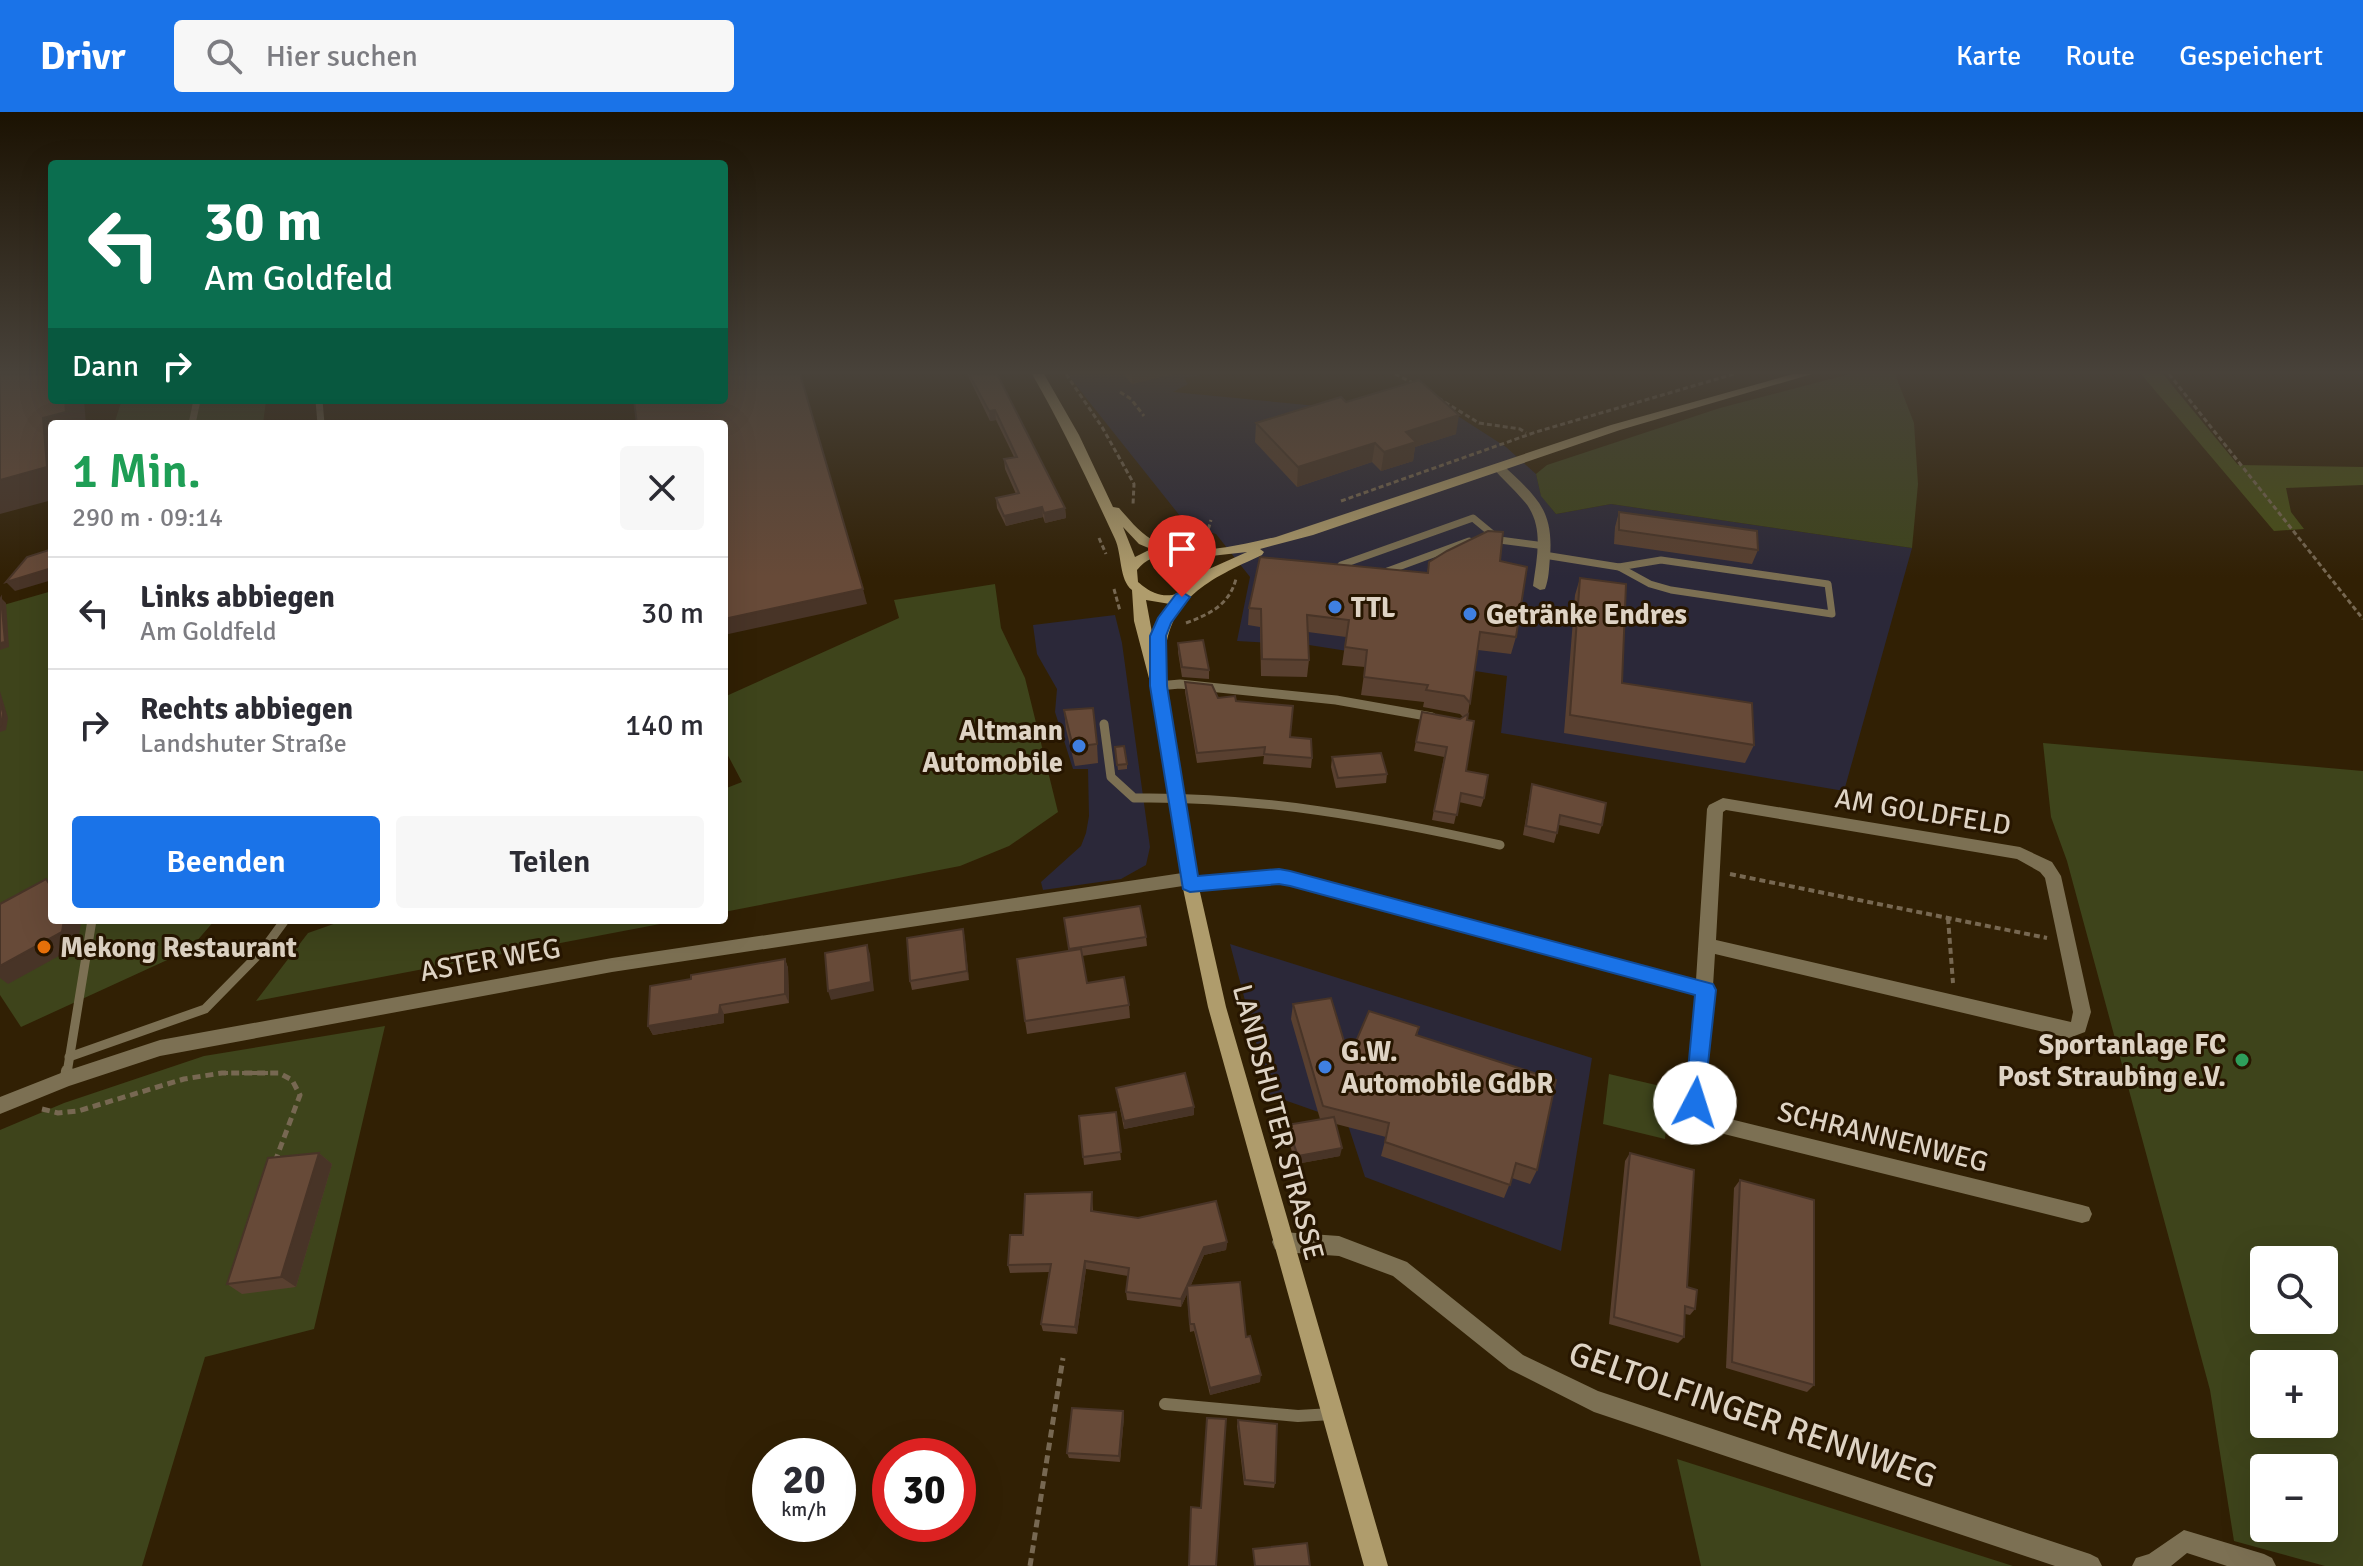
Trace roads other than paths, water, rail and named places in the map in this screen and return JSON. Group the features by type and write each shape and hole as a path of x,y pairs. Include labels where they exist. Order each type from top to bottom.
{"main road":[{"path":"1076,442 1104,501 1131,568 1132,584 1138,591 1159,599 1182,597 1198,589 1204,577 1282,539"},
{"path":"1104,501 1144,541 1166,551 1219,554 1282,539 1578,442"},
{"path":"1131,568 1144,556 1166,551"},
{"path":"1186,554 1200,563 1204,577"},
{"name":"LANDSHUTER STRASSE","path":"1138,591 1141,621 1158,686 1189,882 1217,1007 1376,1566"},
{"name":"LANDSHUTER STRASSE","path":"1158,686 1158,636 1163,621 1182,597"}],"street":[{"path":"1498,467 1540,510 1546,526 1540,586"},
{"name":"AM GOLDFELD","path":"1706,990 1708,945 1715,809 1723,804 2020,853 2046,867 2053,876 2082,1012 2079,1027 2069,1030 1708,945"},
{"path":"1189,882 1290,879 1706,990"},
{"name":"ASTER WEG","path":"0,1106 66,1079 160,1048 596,968 904,919 1189,882"},
{"name":"SCHRANNENWEG","path":"1706,990 1695,1103 1702,1115 1723,1126 2082,1214"},
{"name":"GELTOLFINGER RENNWEG","path":"1282,1242 1339,1246 1400,1269 1516,1362 1594,1401 2090,1566"},
{"path":"2144,1566 2153,1566 2184,1541 2264,1566"}],"lane":[{"path":"1498,539 1473,518 1341,565 1351,574 1364,576 1479,538 1498,539 1619,567 1650,584 1671,590 1832,614 1828,584 1661,560 1619,567"},
{"path":"1158,686 1180,684 1336,700 1444,719"},
{"path":"1104,724 1111,777 1134,798 1175,796 1267,801 1389,820 1500,845"},
{"path":"66,1079 91,924"},
{"path":"69,1057 205,1009 263,950 282,924"},
{"path":"1165,1404 1298,1416 1332,1414"}],"place":[{"name":"TTL","path":"1335,607"},
{"name":"Getränke Endres","path":"1470,614"},
{"name":"Altmann Automobile","path":"1079,746"},
{"name":"Mekong Restaurant","path":"44,947"},
{"name":"Sportanlage FC Post Straubing e.V.","path":"2242,1060"},
{"name":"G.W. Automobile GdbR","path":"1325,1067"}]}
